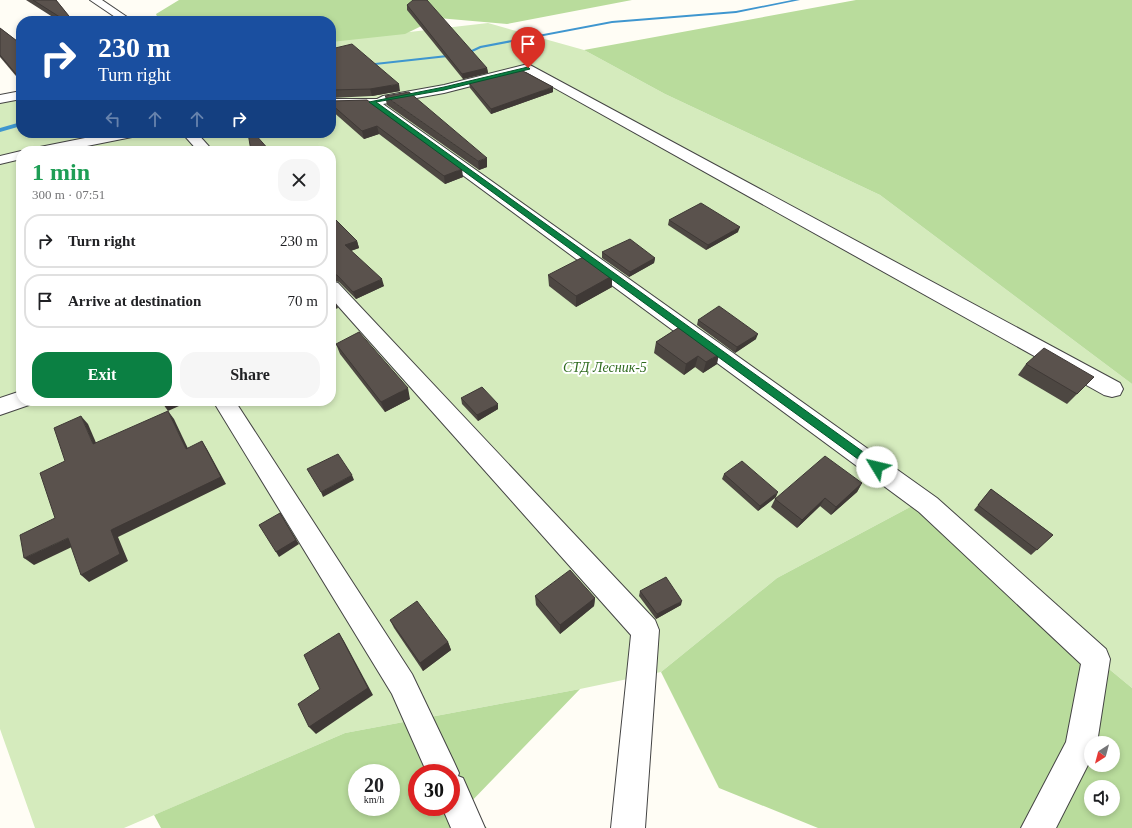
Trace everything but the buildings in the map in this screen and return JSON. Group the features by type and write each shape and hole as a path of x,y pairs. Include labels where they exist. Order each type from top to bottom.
{"street":[{"path":"94,0 120,16"},
{"path":"336,103 372,102 444,89 528,68 1112,389"},
{"path":"0,99 16,96"},
{"path":"372,102 928,505 1096,658 1081,746 1038,828"},
{"path":"66,146 106,138"},
{"path":"194,138 202,146"},
{"path":"0,160 16,157"},
{"path":"336,292 645,630 628,828"},
{"path":"0,408 16,401"},
{"path":"227,406 402,684 439,764"},
{"path":"460,810 468,828"}],"green space":[{"path":"179,0 632,0 507,24 438,18 405,34 336,41 336,16 157,16 156,14"},
{"path":"856,0 1132,0 1132,384 880,195 665,94 584,50"},
{"name":"СТД Лесник-5","path":"488,23 584,50 665,94 880,195 1132,384 1132,688 912,506 777,578 661,672 580,689 345,733 124,828 35,828 0,729 0,102 16,98 16,138 336,138 336,40"},
{"path":"912,506 1132,688 1132,828 818,828 719,788 661,672 777,578"},
{"path":"580,689 466,807 487,828 161,828 154,815 345,733"}],"waterway":[{"path":"366,65 466,54 480,47 612,22 736,12 798,0"},
{"path":"0,130 16,125"}],"route":[{"path":"528,68 444,89 372,102 877,467"}]}
